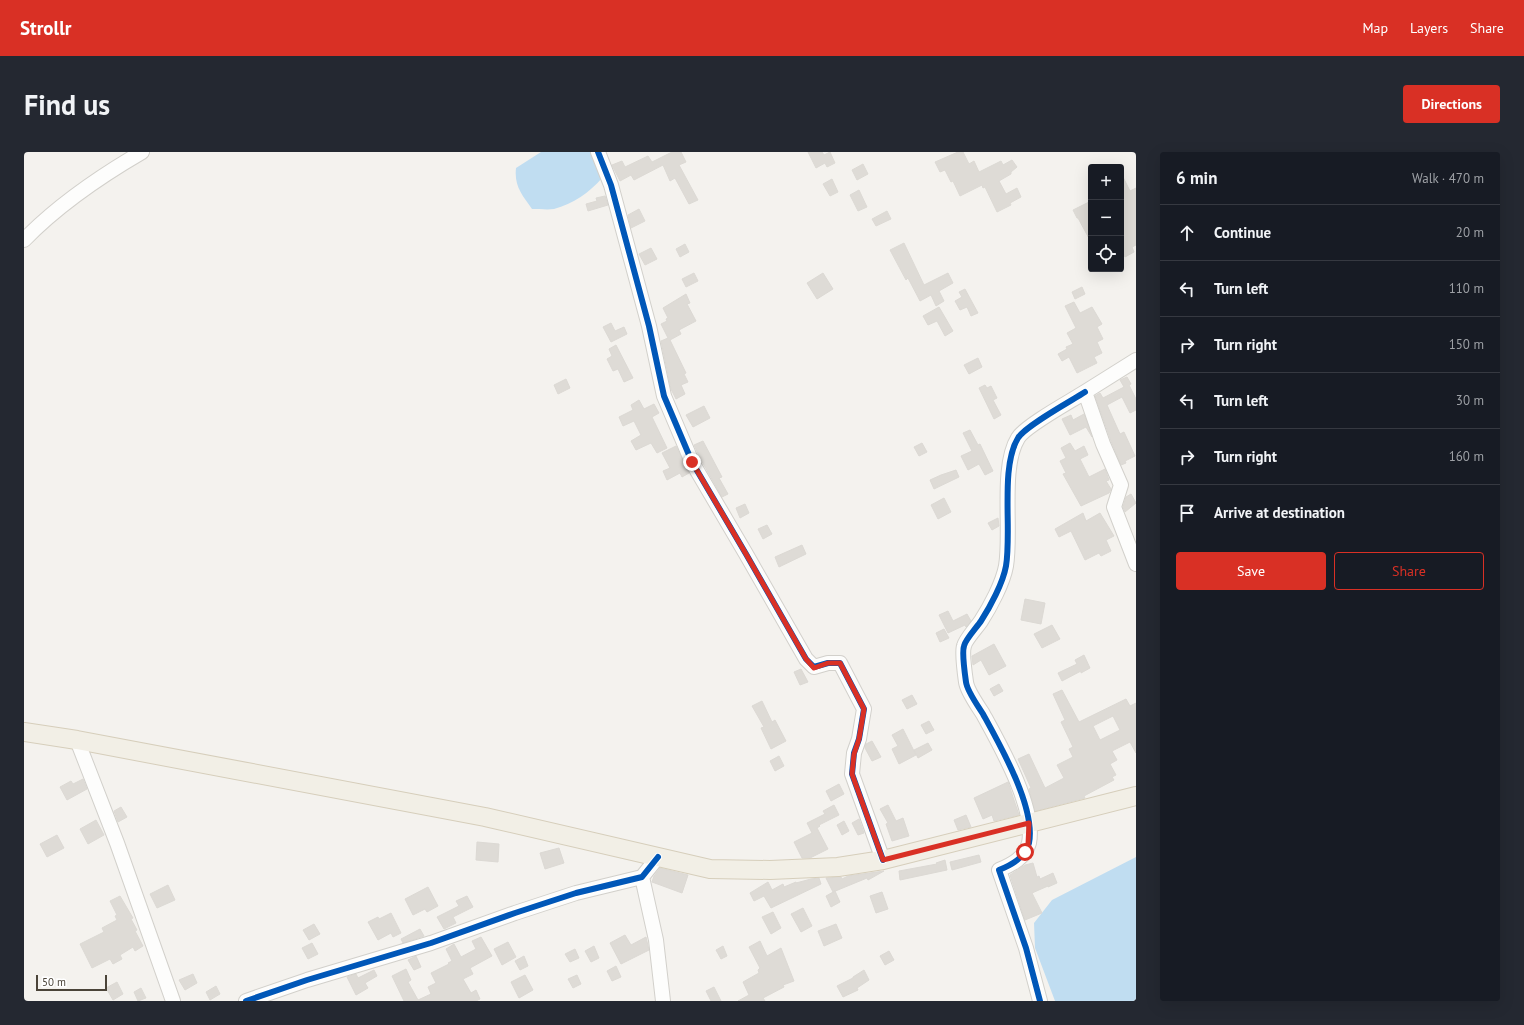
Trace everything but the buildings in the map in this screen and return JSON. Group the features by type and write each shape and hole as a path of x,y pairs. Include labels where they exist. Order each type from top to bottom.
{"main road":[{"path":"24,732 77,740 485,816 710,869 763,870 838,867 883,860 1136,796"}],"street":[{"path":"24,240 36,227 86,186 110,170 142,152"},
{"path":"598,152 611,185 649,326 664,396 692,462 806,659 814,668 828,663 840,663 864,709 859,739 854,754 852,774 883,860"},
{"path":"1040,1001 1026,948 999,870 1016,863 1025,852 1028,844 1029,823 1019,786 999,743 966,684 964,646 984,617 999,587 1006,568 1009,540 1008,482 1012,454 1018,437 1027,428 1136,360"},
{"path":"1085,392 1103,444 1121,485 1114,507 1136,564"},
{"path":"77,740 117,843 173,1001"},
{"path":"246,1001 307,980 431,943 576,893 642,877 658,857"},
{"path":"642,877 656,940 663,1001"}],"water":[{"path":"541,152 590,152 602,178 587,193 568,204 554,209 532,209 522,195 516,180 516,168"},
{"path":"1136,857 1136,1001 1055,1001 1035,948 1034,923 1052,900"}],"cycle path":[{"path":"598,152 611,185 649,326 664,396 692,462 806,659 814,667 828,663 840,663 864,709 859,739 854,753 852,774 883,860"},
{"path":"1040,1001 1026,948 999,870 1021,857 1027,848 1030,829 1027,812 1022,795 1007,759 983,714 968,690 963,649 965,643 981,621 992,602 1006,566 1008,552 1009,465 1018,438 1029,427 1085,392"},
{"path":"246,1001 307,980 431,943 576,893 642,877 658,857"}],"route":[{"path":"692,462 806,659 814,668 828,663 840,663 864,709 859,739 854,754 852,774 883,860 1029,823 1028,844 1025,852"}]}
